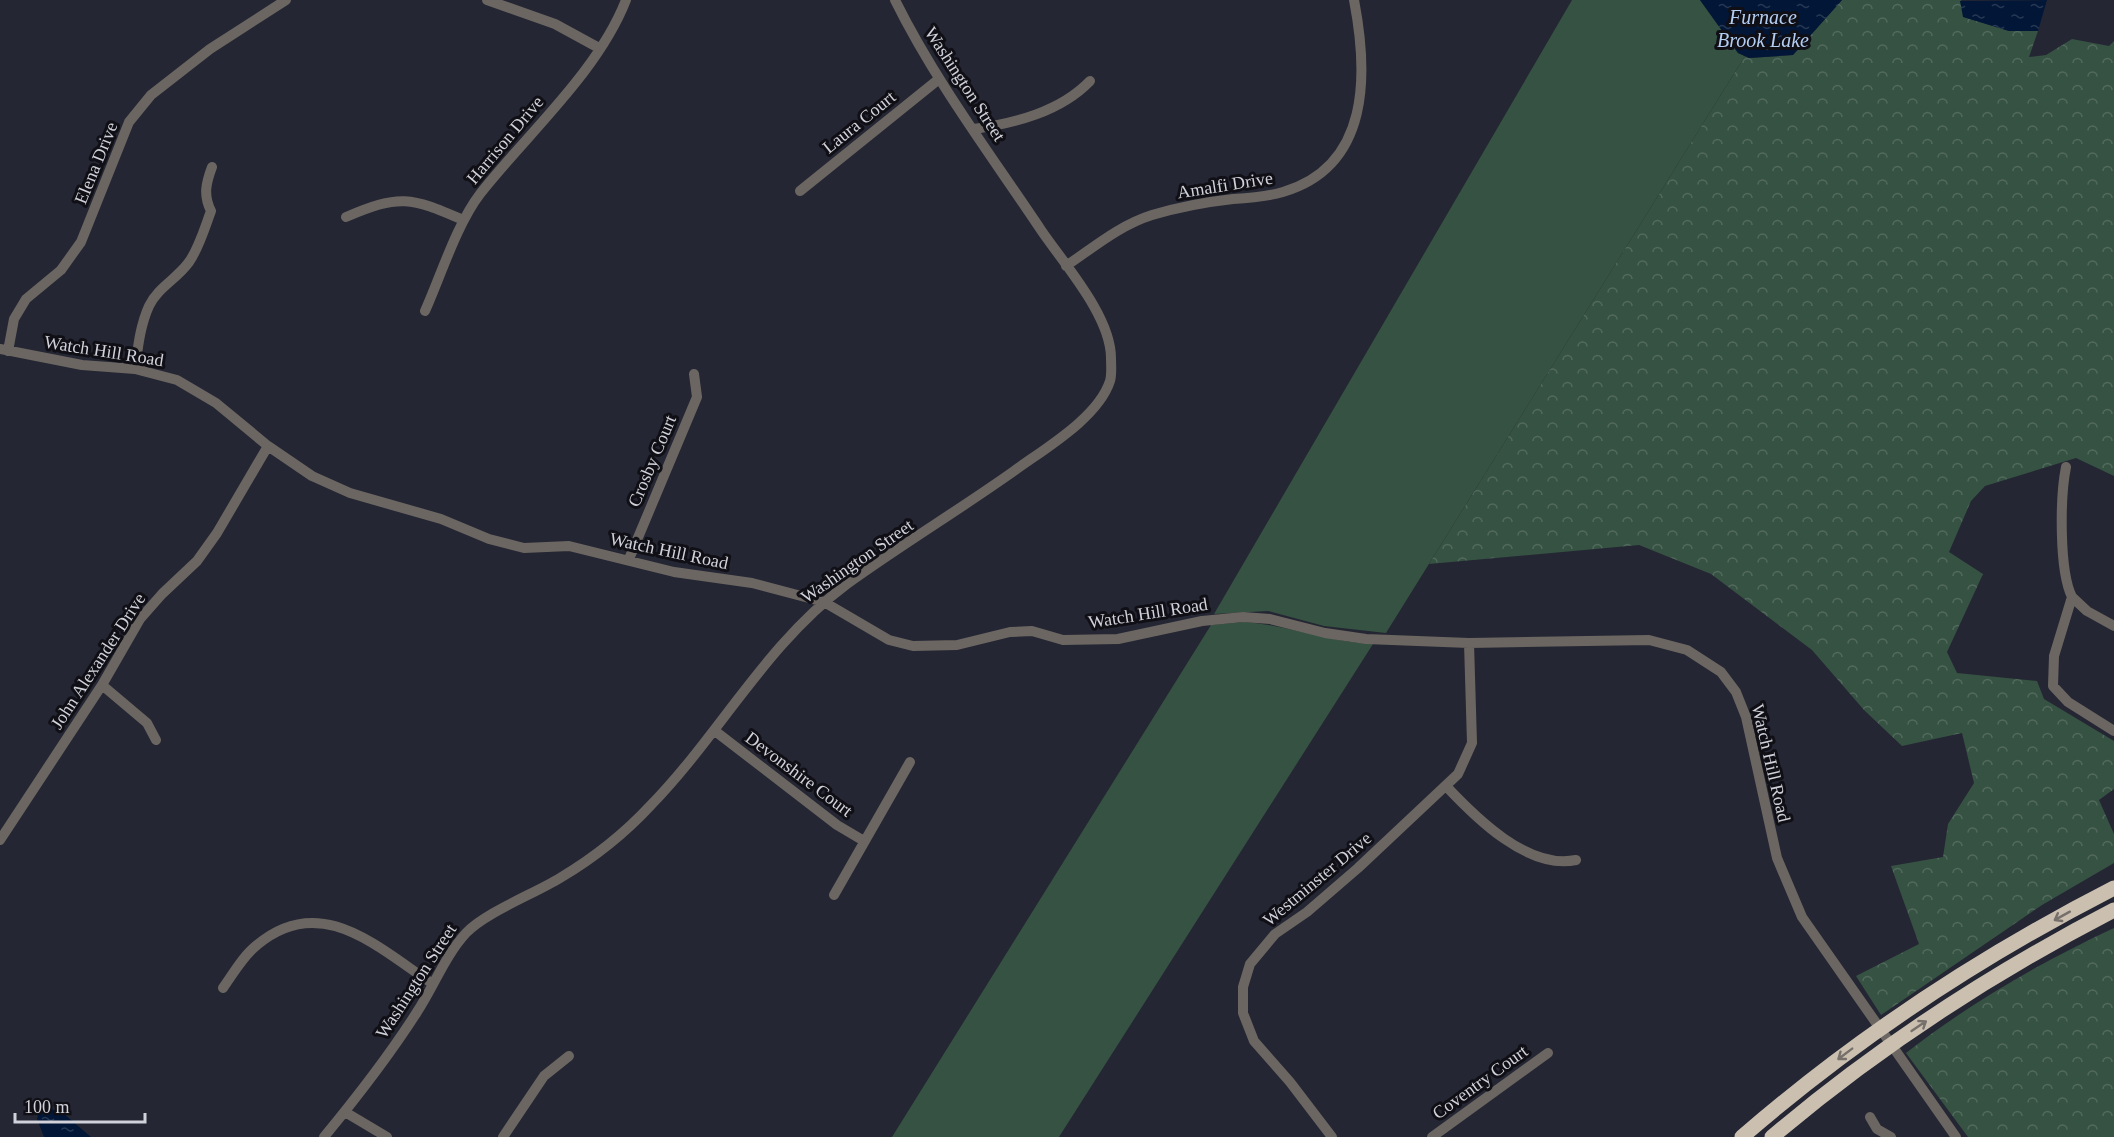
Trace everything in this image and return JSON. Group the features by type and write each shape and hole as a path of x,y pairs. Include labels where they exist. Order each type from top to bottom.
{"highway":[{"path":"1742,1137 1822,1072 1909,1009 1996,953 2114,888"},
{"path":"1772,1137 1896,1041 1996,976 2072,932 2114,912"}],"street":[{"name":"Elena Drive","path":"4,350 14,319 26,300 61,270 81,242 129,122 151,95 210,49 286,0"},
{"path":"487,0 555,24 599,48"},
{"name":"Harrison Drive","path":"425,310 464,220 480,195 527,141 615,28 626,0"},
{"name":"Washington Street","path":"324,1137 345,1112 419,1010 433,984 469,930 562,877 651,807 715,730 755,674 803,620 846,584 946,519 1068,433 1096,404 1110,381 1111,353 1104,327 1066,266 939,79 895,0"},
{"name":"Amalfi Drive","path":"1066,266 1120,228 1150,215 1194,204 1282,193 1296,188 1326,169 1345,146 1357,117 1361,99 1362,68 1354,0"},
{"name":"Laura Court","path":"800,191 939,79"},
{"path":"974,129 1014,123 1069,98 1090,81"},
{"path":"135,369 142,322 150,304 158,291 180,273 191,260 212,211 206,200 206,182 212,167"},
{"path":"346,217 385,201 400,200 421,201 464,220"},
{"name":"Watch Hill Road","path":"4,350 82,365 135,369 177,380 194,388 268,446 312,476 350,493 441,519 489,539 524,548 569,546 629,559 674,572 752,583 824,603 889,640 913,646 957,645 1010,632 1032,631 1064,640 1118,639 1202,621 1243,616 1270,619 1352,637 1469,643 1525,640 1649,640 1687,650 1721,672 1736,692 1746,717 1777,858 1792,898 1813,936 1956,1137"},
{"name":"Crosby Court","path":"629,559 697,397 694,374"},
{"name":"John Alexander Drive","path":"0,840 102,685 140,619 162,594 198,561 218,533 268,446"},
{"path":"2066,467 2062,484 2067,586 2072,597 2086,611 2114,626"},
{"path":"2072,597 2054,656 2053,686 2068,702 2114,731"},
{"name":"Westminster Drive","path":"1332,1137 1290,1082 1254,1041 1246,1027 1243,987 1250,964 1275,934 1316,905 1458,774 1473,742 1469,643"},
{"path":"102,685 147,723 156,740"},
{"name":"Devonshire Court","path":"715,730 837,825 864,841"},
{"name":"Devonshire Court","path":"834,895 910,762"},
{"path":"1446,786 1479,821 1497,834 1526,850 1554,861 1576,860"},
{"path":"223,988 257,945 287,928 326,922 343,927 369,942 433,984"},
{"name":"Coventry Court","path":"1432,1137 1548,1053"},
{"path":"503,1137 544,1076 569,1056"},
{"path":"345,1112 387,1137"},
{"path":"1870,1117 1877,1129 1891,1137"}],"green space":[{"path":"1572,0 1700,0 1738,53 1745,56 1386,633 1324,626 1268,611 1214,614"},
{"path":"1842,0 1961,0 1964,17 2009,31 2038,31 2029,57 2046,55 2072,39 2109,46 2114,41 2114,476 2076,458 1985,486 1971,501 1949,552 1983,574 1947,652 1957,673 2037,681 2044,699 2114,741 2114,789 2099,800 2114,834 2114,863 2042,905 1881,1015 1856,976 1919,944 1891,866 1943,857 1948,824 1974,783 1962,733 1902,746 1864,710 1812,650 1711,574 1639,545 1429,564 1745,56 1749,58 1793,55"},
{"path":"1244,622 1373,644 1059,1137 892,1137 1211,625"},
{"path":"2114,928 2114,1137 1968,1137 1906,1053 1955,1017 2007,984"}],"water":[{"name":"Furnace Brook Lake","path":"1700,0 1842,0 1793,55 1749,58 1738,53"},
{"path":"2047,0 2038,31 2009,31 1963,17 1960,1"},
{"path":"48,1108 63,1113 91,1137 44,1137 37,1119 39,1110"}]}
